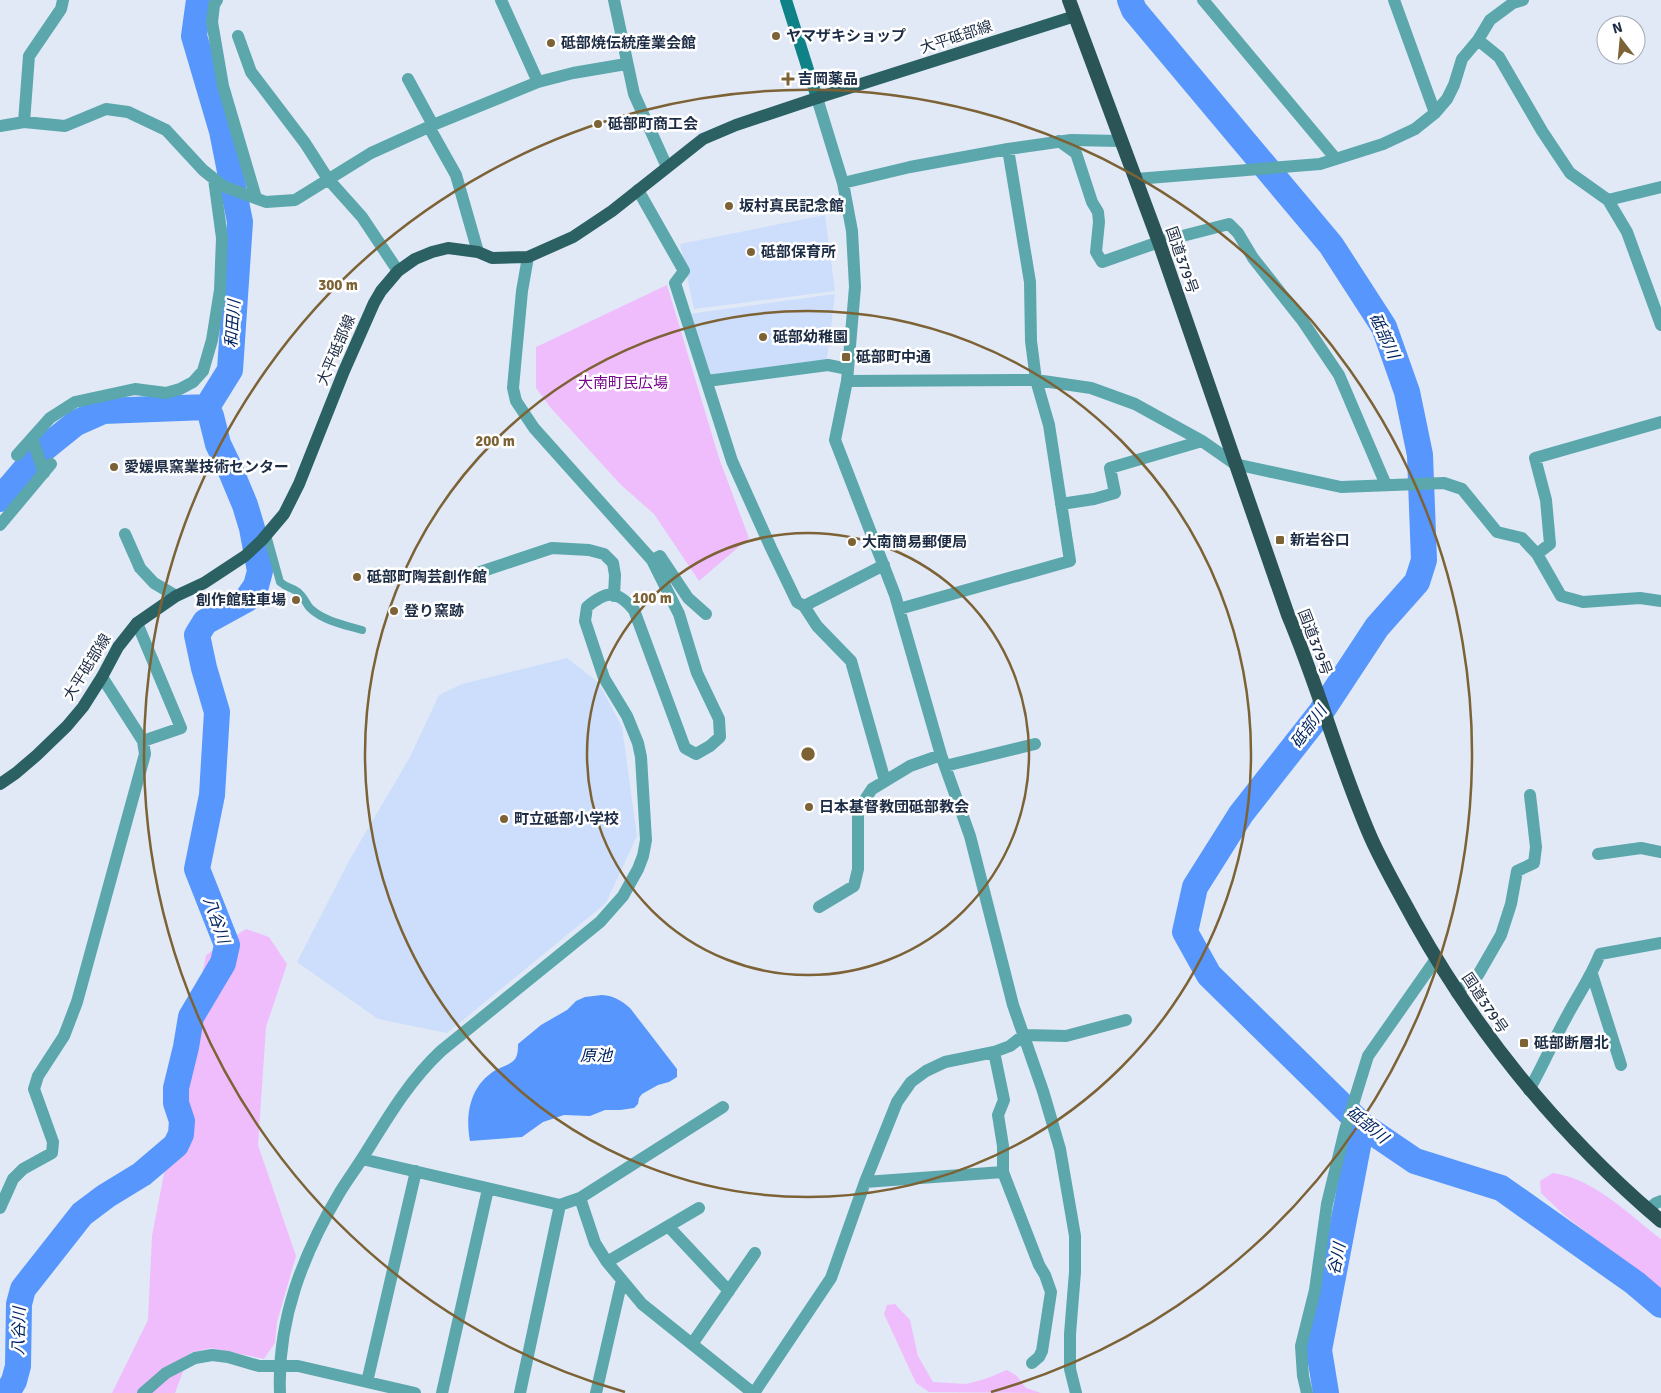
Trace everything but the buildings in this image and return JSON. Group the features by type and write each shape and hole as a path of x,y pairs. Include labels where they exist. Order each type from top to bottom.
{"highway":[{"name":"国道379号","path":"1069,0 1159,242 1235,464 1346,776 1372,839 1395,886 1436,959 1490,1040 1529,1090 1596,1163 1661,1221"}],"main road":[{"path":"786,0 817,98"},
{"name":"大平砥部線","path":"0,784 30,761 67,726 83,707 118,647 137,623 176,596 204,583 245,556 265,538 284,514 299,484 374,302 398,271 415,259 448,248 478,252 492,258 528,257 573,237 612,211 703,139 736,125 817,98 1075,16"}],"street":[{"path":"24,122 29,56 61,9 63,0"},
{"path":"217,0 212,22 223,86 253,197"},
{"path":"501,0 538,82"},
{"path":"614,0 626,64 634,94 667,168"},
{"path":"1203,0 1336,159"},
{"path":"1394,0 1435,113"},
{"path":"1136,179 1320,164 1383,144 1415,129 1435,113 1447,99 1454,85 1462,59 1478,40 1490,20 1513,3 1523,0"},
{"path":"238,36 251,72 305,143 328,180 362,217 398,271"},
{"path":"1478,40 1499,56 1542,131 1570,173 1608,200 1627,232 1661,325"},
{"path":"0,126 24,122 65,126 106,109 128,112 166,130 203,170 219,182 266,202 295,200 371,153 538,82 573,73 626,64"},
{"path":"408,78 456,175 478,252"},
{"path":"817,98 843,183 852,231 855,287 847,375 835,440 884,565 899,609 943,760 970,836 1013,1005 1044,1091 1060,1149 1075,1236 1076,1272 1070,1334 1070,1369 1076,1393"},
{"path":"843,183 910,167 1060,141 1120,141"},
{"path":"1060,141 1076,152 1092,202 1098,212 1096,252 1102,262 1159,242 1229,224 1238,233 1252,258 1302,320 1339,374 1388,485"},
{"path":"899,609 1070,561 1049,425 1036,380 1031,341 1030,282 1008,149"},
{"path":"17,455 33,440 50,418 75,402 135,389 166,393 180,389 193,382 203,371 212,340 220,290 222,238 219,182"},
{"path":"1608,200 1661,188"},
{"path":"638,190 684,270 675,283 732,461 797,602 804,606 817,626 850,661 885,781"},
{"path":"280,1393 279,1366 288,1311 308,1251 340,1192 403,1093 424,1067 441,1051 600,922 623,896 638,869 646,840 641,757 638,743 627,716 604,678 585,621 587,607 597,599 609,594 624,598 634,610 685,748 696,754 710,746 720,737 719,719 697,673 680,614 652,560 534,428 516,401 513,388 522,292 528,257"},
{"path":"707,381 828,365 847,375 1036,380 1092,388 1135,404 1202,441 1235,464 1340,487 1444,483 1462,489 1497,532 1522,538 1537,554 1561,596 1583,602 1640,598 1661,600"},
{"path":"1537,554 1550,544 1546,500 1535,458 1661,422"},
{"path":"0,526 46,468 33,440"},
{"path":"1061,504 1094,499 1115,493 1110,468 1202,441"},
{"path":"125,534 140,568 154,583 176,596"},
{"path":"480,572 552,548 589,550 604,554 612,563 615,575 614,596"},
{"path":"652,560 660,556 688,598 706,614"},
{"path":"804,606 884,565"},
{"path":"137,623 180,728 143,741"},
{"path":"0,1208 13,1179 23,1169 52,1153 54,1142 34,1089 38,1076 64,1036 77,1002 145,754 143,741 102,677"},
{"path":"819,906 854,886 858,869 858,810 872,789 910,766 1035,744"},
{"path":"1457,993 1478,975 1501,935 1511,904 1517,871 1534,863 1536,847 1530,795"},
{"path":"1598,854 1641,848 1661,852"},
{"path":"1529,1090 1567,1016 1592,974 1600,954 1661,943"},
{"path":"1307,1393 1303,1376 1301,1346 1315,1290 1327,1204 1346,1128 1368,1056 1436,959"},
{"path":"1592,974 1621,1065"},
{"path":"580,1198 594,1243 607,1262 642,1304 754,1393 831,1278 865,1182 897,1102 911,1082 926,1071 945,1062 994,1052 1010,1046 1024,1036 1066,1036 1126,1020"},
{"path":"994,1052 1004,1100 998,1115 1003,1146 1003,1172 1051,1292 1042,1351 1039,1357 1032,1363"},
{"path":"362,1159 560,1205 580,1198 723,1107"},
{"path":"367,1382 416,1171"},
{"path":"865,1182 1003,1172"},
{"path":"442,1393 488,1189"},
{"path":"1647,1210 1661,1201"},
{"path":"520,1393 560,1205"},
{"path":"607,1262 699,1208"},
{"path":"668,1226 729,1291"},
{"path":"692,1344 754,1254"},
{"path":"596,1393 622,1280"},
{"path":"143,1393 166,1373 196,1358 212,1355 228,1357 259,1366 298,1366 415,1393"}],"lane":[{"path":"265,538 280,582 286,588 298,592 310,609 315,612 330,620 362,630"}],"shaded area":[{"path":"825,215 835,291 694,309 680,244"},
{"name":"砥部幼稚園","path":"835,294 827,360 709,376 689,314"},
{"path":"567,658 599,683 622,727 637,836 606,903 447,1033 378,1019 297,962 350,859 410,757 439,695 462,684"}],"green space":[{"name":"大南町民広場","path":"667,285 719,458 749,538 699,581 654,514 621,485 550,407 536,388 536,347"},
{"path":"246,929 269,937 287,964 266,1027 258,1145 296,1256 277,1322 275,1343 264,1359 211,1348 190,1353 175,1393 112,1393 148,1320 152,1236 206,955"},
{"path":"1553,1173 1583,1182 1597,1190 1661,1239 1661,1290 1564,1215 1541,1193 1540,1181"},
{"path":"895,1304 910,1320 918,1356 933,1382 966,1384 1007,1370 1017,1376 1026,1388 1041,1393 929,1392 916,1383 884,1314 887,1305"}],"water":[{"name":"原池","path":"602,995 617,999 630,1008 677,1069 677,1077 642,1094 634,1108 605,1110 590,1116 564,1115 543,1122 522,1137 470,1141 468,1121 471,1102 479,1085 486,1077 513,1061 517,1054 518,1044 541,1025 567,1010 576,1001 585,997"}],"waterway":[{"name":"和田川","path":"199,0 194,36 222,131 240,222 230,370 207,407"},
{"name":"砥部川","path":"1130,0 1134,10 1331,245 1384,327 1407,392 1420,455 1424,560 1417,582 1377,627 1321,712 1241,814 1195,887 1185,932 1209,975 1362,1125 1415,1161 1501,1188 1635,1283 1661,1305"},
{"name":"和田川","path":"0,499 40,452 76,423 103,411 207,407"},
{"name":"八谷川","path":"7,1393 14,1381 18,1366 19,1304 23,1289 82,1214 106,1196 142,1174 176,1145 181,1134 182,1121 176,1103 176,1088 191,1017 223,963 227,945 197,869 212,795 217,712 204,668 197,635 205,622 247,599 256,586 260,571 252,528 245,505 218,444 207,407"},
{"name":"谷川","path":"1326,1393 1319,1350 1362,1125"}],"place":[{"name":"ヤマザキショップ","path":"776,36"},
{"name":"砥部焼伝統産業会館","path":"551,43"},
{"name":"吉岡薬品","path":"788,79"},
{"name":"砥部町商工会","path":"598,124"},
{"name":"坂村真民記念館","path":"729,206"},
{"name":"砥部保育所","path":"751,252"},
{"name":"砥部幼稚園","path":"763,337"},
{"name":"砥部町中通","path":"846,357"},
{"name":"愛媛県窯業技術センター","path":"114,467"},
{"name":"新岩谷口","path":"1280,540"},
{"name":"大南簡易郵便局","path":"852,542"},
{"name":"砥部町陶芸創作館","path":"357,577"},
{"name":"創作館駐車場","path":"296,600"},
{"name":"登り窯跡","path":"394,611"},
{"name":"日本基督教団砥部教会","path":"809,807"},
{"name":"町立砥部小学校","path":"504,819"},
{"name":"砥部断層北","path":"1524,1043"}]}
